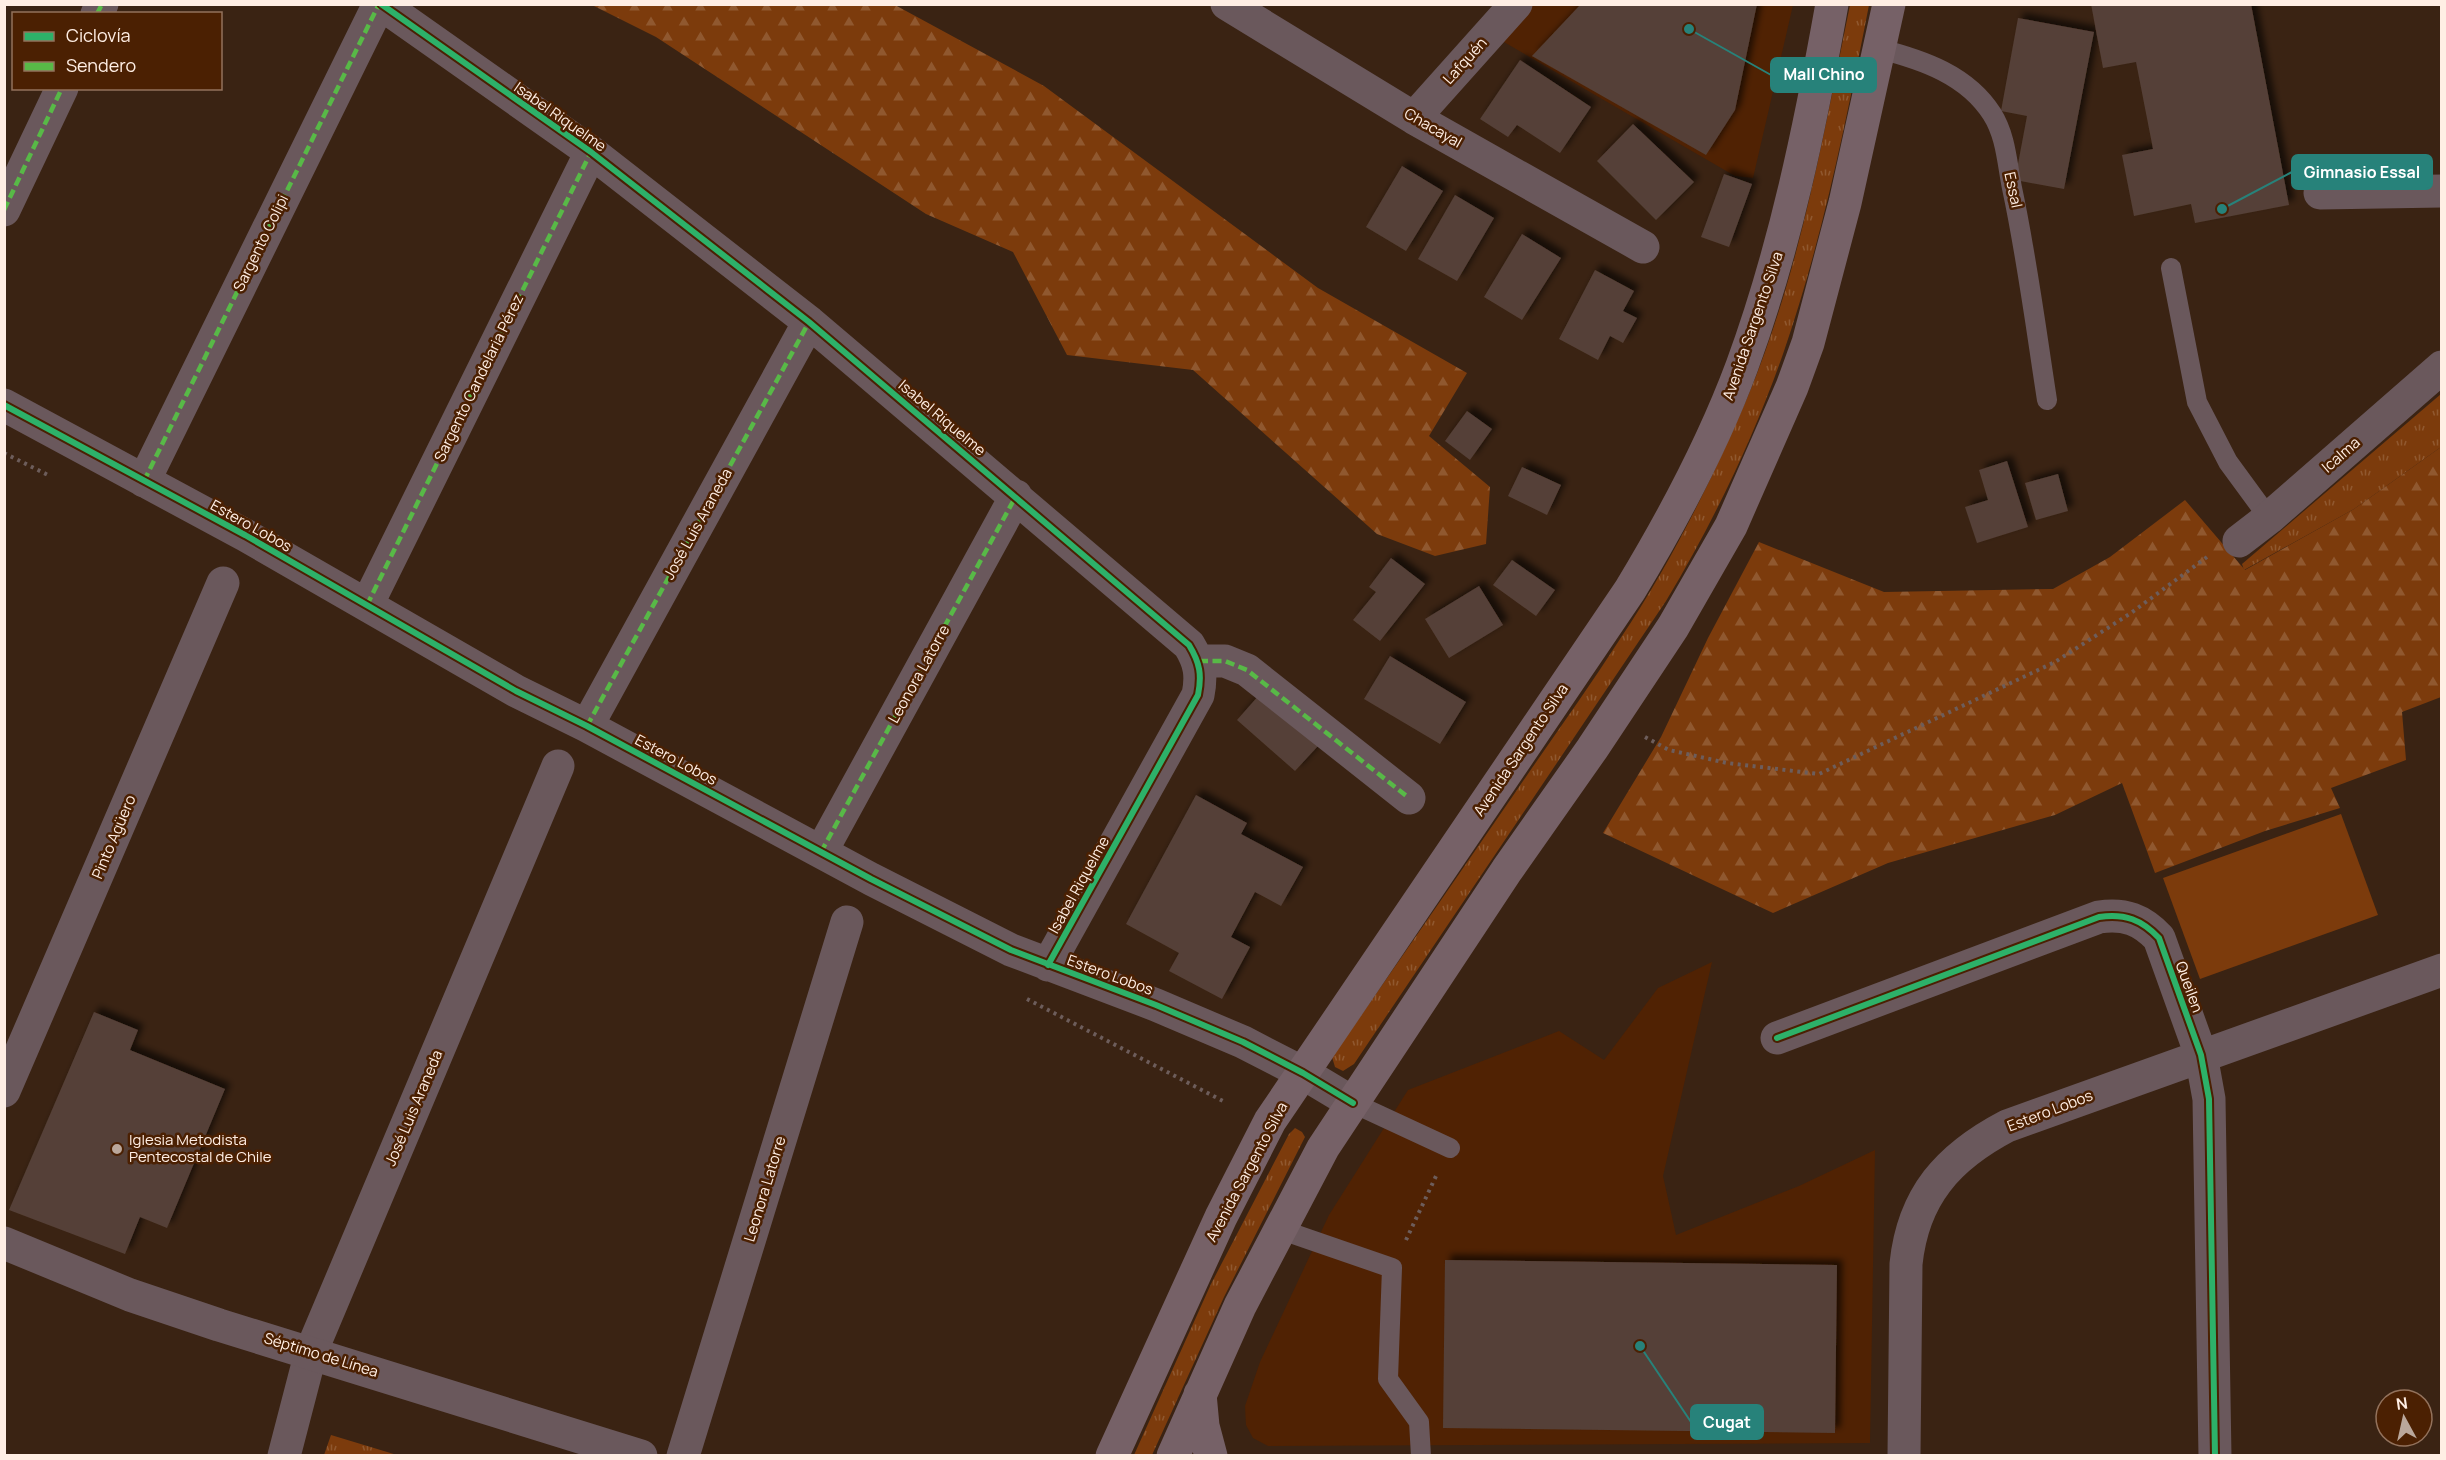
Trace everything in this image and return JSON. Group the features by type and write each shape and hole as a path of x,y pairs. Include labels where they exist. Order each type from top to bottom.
{"main road":[{"name":"Avenida Sargento Silva","path":"1112,1455 1221,1217 1270,1121 1630,590 1675,512 1732,392 1759,316 1791,207 1832,4"},
{"path":"1173,1455 1240,1306 1323,1148 1507,870 1592,749 1673,627 1731,526 1792,387 1808,343 1833,253 1889,4"},
{"path":"1200,1394 1203,1426 1210,1455"}],"street":[{"name":"Isabel Riquelme","path":"380,4 591,152 809,322 1189,645 1199,661 1201,678 1198,695 1048,965"},
{"name":"Sargento Colipi","path":"144,481 380,4"},
{"name":"Chacayal","path":"1227,4 1414,118 1643,247"},
{"name":"Lafquén","path":"1414,118 1516,4"},
{"path":"4,210 61,90"},
{"name":"Sargento Candelaria Pérez","path":"367,604 591,152"},
{"path":"2320,193 2442,191"},
{"name":"José Luis Araneda","path":"587,726 809,322"},
{"name":"Icalma","path":"2239,541 2269,519 2442,367"},
{"name":"Estero Lobos","path":"4,405 367,604 516,691 587,726 821,852 993,941 1243,1042 1303,1073 1353,1103"},
{"name":"Leonora Latorre","path":"821,852 1016,496"},
{"name":"Pinto Agüero","path":"4,1091 223,583"},
{"path":"1199,661 1225,661 1247,670 1409,798"},
{"name":"José Luis Araneda","path":"284,1455 311,1352 558,766"},
{"name":"Queilen","path":"1777,1038 2099,917 2117,915 2133,918 2147,926 2159,938 2201,1055 2210,1099 2215,1455"},
{"name":"Leonora Latorre","path":"683,1455 847,922"},
{"name":"Estero Lobos","path":"1904,1455 1906,1264 1909,1239 1923,1200 1954,1161 1979,1141 2007,1126 2442,970"},
{"name":"Séptimo de Línea","path":"4,1243 130,1295 219,1325 641,1455"}],"lane":[{"name":"Essal","path":"1880,49 1910,57 1954,75 1991,113 2002,136 2019,220 2047,400"},
{"path":"2171,268 2197,402 2228,462 2269,519"},
{"path":"1353,1103 1450,1148"},
{"path":"1279,1229 1392,1268 1388,1379 1419,1422 1421,1455"}],"path":[{"path":"1639,734 1669,750 1727,763 1819,774 2055,662 2132,613 2211,555 2239,541"},
{"path":"1392,1268 1450,1148"}],"shaded area":[{"path":"1527,5 1793,5 1753,178 1735,176 1497,38"},
{"path":"1712,962 1663,1176 1676,1235 1799,1186 1875,1150 1870,1443 1268,1446 1253,1438 1246,1425 1245,1406 1260,1362 1329,1215 1408,1090 1559,1031 1604,1060 1658,988"}],"green space":[{"path":"592,5 895,5 1044,86 1318,288 1467,373 1429,436 1490,487 1486,544 1435,556 1377,534 1193,370 1067,355 1013,252 926,214 656,37"},
{"path":"1850,5 1869,5 1821,225 1783,354 1759,417 1731,480 1666,601 1354,1064 1343,1071 1335,1067 1332,1057 1583,695 1639,610 1690,520 1720,459 1748,396 1782,301 1820,154"},
{"path":"2441,394 2441,447 2354,509 2244,570 2242,564"},
{"path":"2441,447 2441,697 2402,712 2406,760 2331,788 2340,808 2265,831 2155,873 2122,783 2055,815 1888,863 1773,913 1603,833 1661,737 1708,638 1759,542 1884,592 2053,589 2110,557 2185,500 2245,570 2354,509"},
{"path":"2341,814 2378,915 2200,979 2163,878"},
{"path":"1295,1128 1305,1137 1224,1297 1152,1455 1134,1455 1211,1284 1289,1134"},
{"path":"331,1435 397,1455 324,1455"}],"building":[{"path":"1581,4 1757,4 1735,110 1706,155 1532,56"},
{"path":"2091,4 2251,4 2289,205 2195,223 2191,204 2134,216 2122,155 2153,149 2136,62 2103,68"},
{"path":"2018,18 2094,32 2064,189 2015,180 2027,116 2001,111"},
{"path":"1520,60 1591,107 1560,153 1517,125 1508,137 1480,119"},
{"path":"1633,124 1694,182 1656,220 1597,161"},
{"path":"1402,166 1443,191 1406,251 1366,227"},
{"path":"1724,174 1752,184 1729,247 1701,237"},
{"path":"1455,195 1494,218 1457,281 1418,259"},
{"path":"1522,234 1561,258 1522,320 1484,297"},
{"path":"1595,270 1634,291 1623,311 1637,318 1623,343 1610,336 1598,360 1559,339"},
{"path":"1467,411 1492,429 1470,460 1445,441"},
{"path":"2007,461 2028,527 1977,543 1965,507 1988,500 1979,470"},
{"path":"1522,467 1561,485 1547,515 1508,496"},
{"path":"2058,474 2068,511 2036,520 2025,483"},
{"path":"1391,558 1425,584 1380,641 1353,620 1376,592 1369,587"},
{"path":"1512,560 1555,590 1536,616 1493,585"},
{"path":"1479,586 1503,625 1449,658 1425,619"},
{"path":"1390,656 1466,702 1440,744 1364,699"},
{"path":"1260,694 1318,746 1295,771 1237,720"},
{"path":"1196,795 1247,823 1241,834 1303,867 1281,906 1255,892 1231,937 1250,947 1222,999 1169,971 1179,953 1126,924"},
{"name":"Iglesia Metodista Pentecostal de Chile","path":"94,1012 138,1030 130,1050 225,1089 167,1228 140,1217 125,1254 9,1210"},
{"path":"1445,1260 1837,1265 1835,1433 1443,1428"}],"marked path":[{"path":"98,12 102,4"},
{"path":"144,481 379,4"},
{"path":"4,210 61,90"},
{"path":"367,605 591,152"},
{"path":"587,726 809,322"},
{"path":"821,852 1016,496"},
{"path":"1199,661 1225,661 1247,670 1409,798"}],"cycle path":[{"path":"381,4 591,152 809,322 1189,645 1199,669 1198,695 1048,965"},
{"path":"4,405 245,535 516,691 587,726 871,879 1011,950 1156,1005 1243,1042 1303,1073 1353,1103"},
{"path":"1777,1038 2099,917 2125,917 2139,922 2153,932 2159,938 2201,1055 2209,1099 2215,1456"}],"place":[{"name":"Mall Chino","path":"1689,29"},
{"name":"Gimnasio Essal","path":"2222,209"},
{"name":"Iglesia Metodista Pentecostal de Chile","path":"117,1149"},
{"name":"Cugat","path":"1640,1346"}]}
